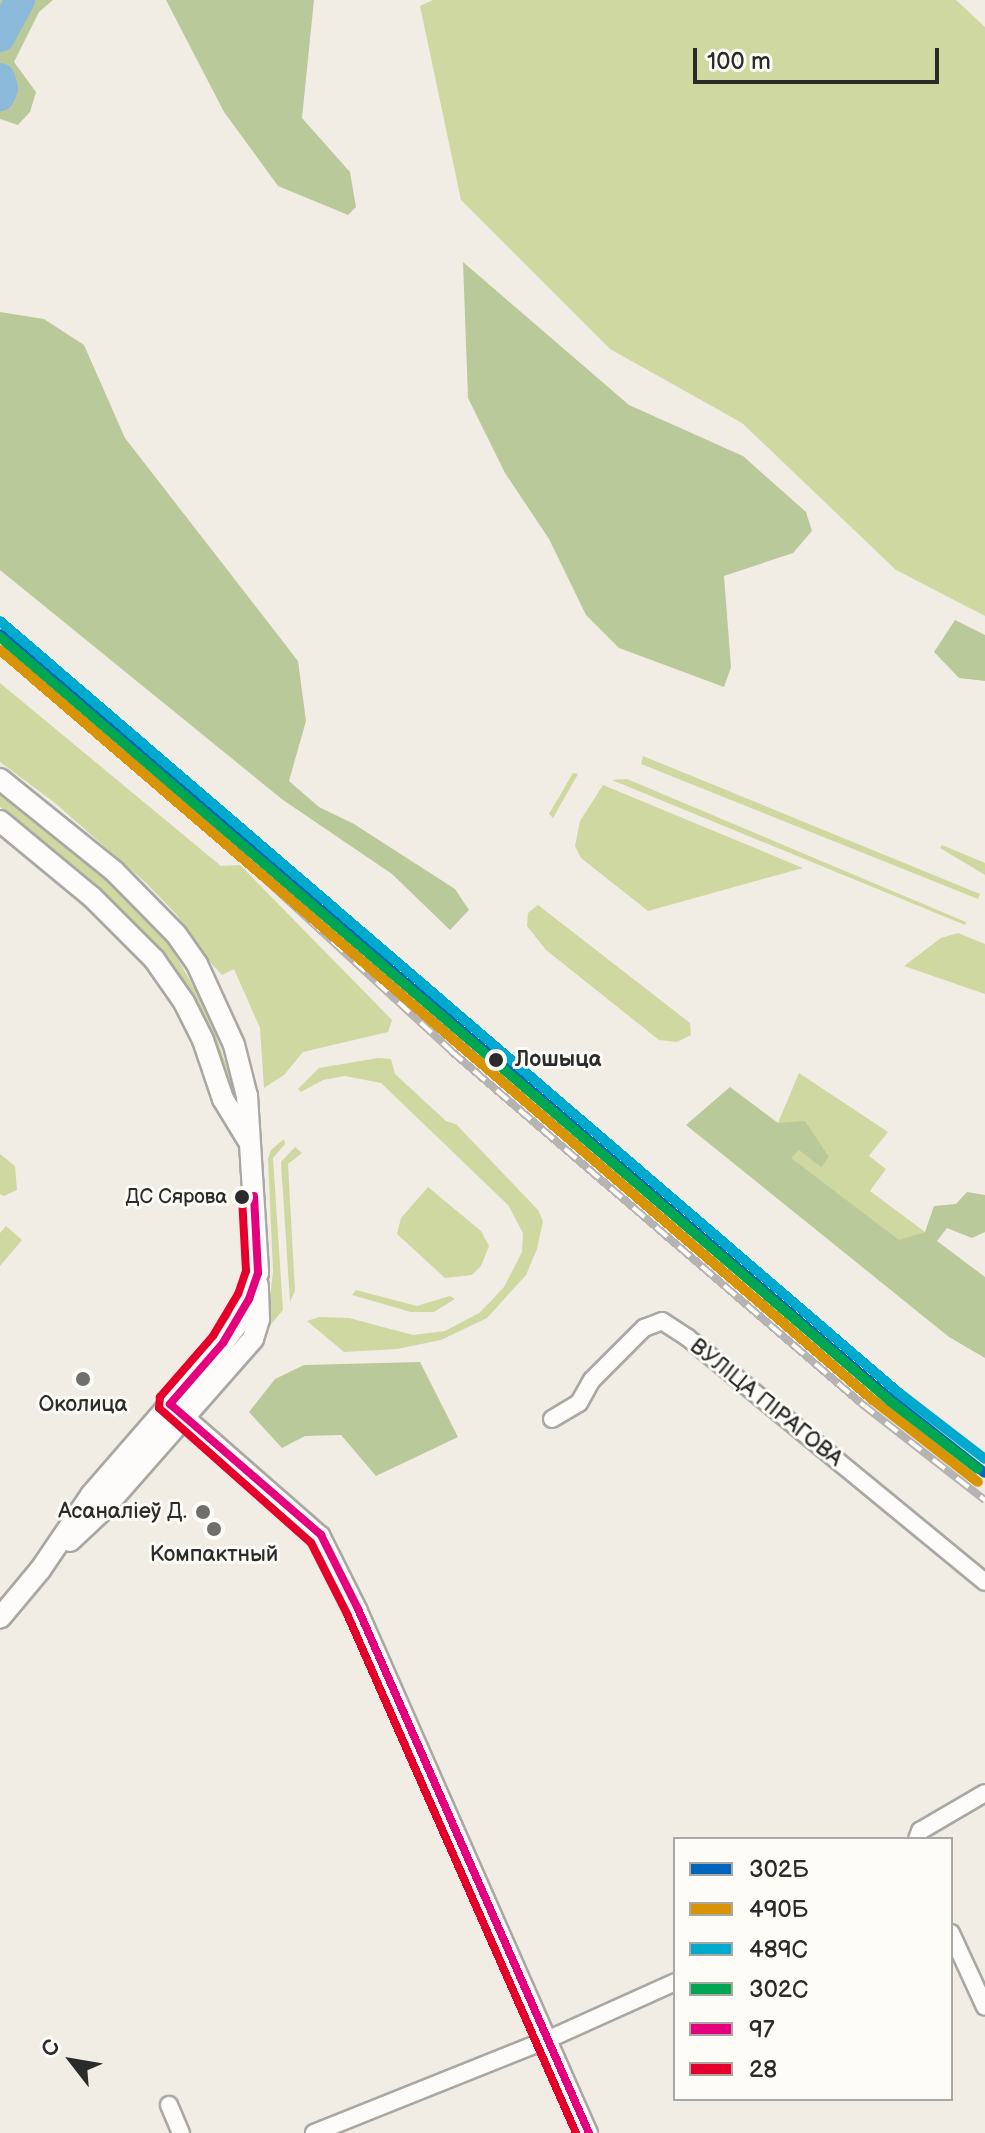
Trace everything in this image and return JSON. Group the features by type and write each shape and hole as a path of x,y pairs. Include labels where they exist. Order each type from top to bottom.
{"main road":[{"path":"0,779 114,871 176,934 197,964 234,1045 247,1096 259,1319 253,1339 178,1410 101,1512 40,1570 0,1618"},
{"path":"0,821 92,897 154,959 184,1002 203,1040 223,1099 248,1140"}],"street":[{"name":"ВУЛІЦА ПІРАГОВА","path":"552,1419 579,1403 592,1380 644,1328 662,1321 700,1348 985,1582"},
{"path":"178,1410 321,1535 589,2133"},
{"path":"919,1835 985,1793"},
{"path":"953,1937 985,2007"},
{"path":"314,2133 549,2039 673,1983"},
{"path":"169,2105 181,2133"}],"green space":[{"path":"0,0 53,0 39,12 14,62 36,92 30,112 18,125 0,119"},
{"path":"166,0 314,0 302,118 350,172 356,207 348,215 278,186 224,112"},
{"path":"433,0 956,0 985,27 985,616 896,570 742,423 610,349 461,200 420,6"},
{"path":"463,262 629,405 743,456 806,512 812,531 793,553 724,576 731,667 724,687 619,648 586,615 549,539 505,473 468,398"},
{"path":"0,312 44,319 84,345 125,438 298,661 306,721 289,781 319,807 354,824 455,889 469,910 450,930 392,874 283,800 0,570"},
{"path":"955,620 985,635 985,681 959,678 934,652"},
{"path":"0,683 221,866 240,865 392,1020 388,1032 303,1052 284,1075 264,1088 260,1028 234,969 222,975 200,951 177,915 146,883 55,803 0,762"},
{"path":"643,756 980,894 978,899 641,764"},
{"path":"573,773 578,774 553,818 549,814"},
{"path":"627,779 966,922 965,925 612,780"},
{"path":"603,785 803,868 648,911 581,858 575,846 580,821"},
{"path":"0,791 138,907 169,944 208,1012 236,1093 228,1094 186,990 166,959 116,905 0,807"},
{"path":"942,845 985,863 985,875 940,848"},
{"path":"538,905 690,1023 691,1035 677,1042 659,1040 546,950 527,926 528,913"},
{"path":"958,933 985,944 985,994 904,966 941,938"},
{"path":"378,1058 391,1059 395,1074 446,1121 456,1124 538,1210 543,1221 537,1249 526,1275 487,1318 441,1340 397,1349 344,1352 307,1321 319,1317 349,1318 413,1335 445,1331 479,1313 491,1301 504,1287 522,1252 523,1233 508,1205 381,1083 345,1076 323,1080 301,1092 298,1089 319,1068"},
{"path":"799,1073 888,1132 869,1156 886,1169 870,1191 925,1232 899,1241 790,1158 799,1150 778,1123"},
{"path":"730,1087 778,1123 805,1121 829,1157 821,1167 799,1150 791,1158 899,1240 925,1232 934,1206 956,1204 967,1192 985,1195 985,1232 972,1238 947,1228 937,1241 985,1277 985,1358 949,1337 686,1125"},
{"path":"284,1139 285,1144 273,1158 283,1310 271,1324 267,1323 273,1272 268,1159 271,1150"},
{"path":"295,1147 302,1153 288,1164 295,1291 290,1302 281,1162"},
{"path":"0,1154 15,1166 17,1190 4,1196 0,1194"},
{"path":"428,1187 481,1231 489,1246 481,1266 472,1275 445,1278 397,1234 401,1218"},
{"path":"6,1226 22,1240 0,1266 0,1233"},
{"path":"356,1290 417,1306 450,1296 455,1299 434,1312 411,1312 352,1295"},
{"path":"420,1362 458,1437 376,1476 341,1435 305,1436 282,1448 249,1412 275,1379 304,1365"}],"waterway":[{"path":"0,37 20,0"},
{"path":"0,78 3,88 0,96"}],"railway":[{"path":"0,651 200,819 451,1051 862,1404 985,1500"}],"transit line":[{"name":"489С","path":"0,621 898,1392 985,1459"},
{"name":"302Б","path":"0,634 881,1391 985,1473"},
{"name":"302С","path":"0,637 890,1401 978,1469"},
{"name":"490Б","path":"0,650 873,1400 978,1482"},
{"name":"97","path":"254,1196 258,1273 249,1299 223,1343 170,1404 321,1535 358,1609 589,2133"},
{"name":"28","path":"242,1197 246,1271 238,1294 213,1336 160,1397 159,1408 311,1543 347,1614 576,2133"}],"place":[{"name":"Лошыца","path":"496,1060"},
{"name":"ДС Сярова","path":"242,1197"},
{"name":"Околица","path":"83,1379"},
{"name":"Асаналіеў Д.","path":"203,1512"},
{"name":"Компактный","path":"214,1529"}]}
